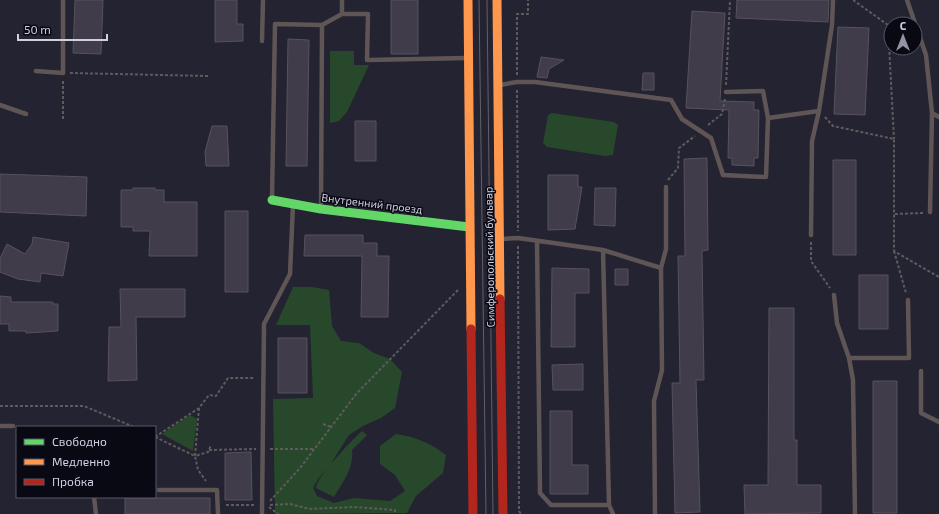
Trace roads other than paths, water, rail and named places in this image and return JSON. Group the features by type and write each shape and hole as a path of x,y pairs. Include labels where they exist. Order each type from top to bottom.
{"main road":[{"name":"Симферопольский бульвар","path":"468,0 469,227 473,514"},
{"name":"Симферопольский бульвар","path":"497,0 501,239 503,514"},
{"name":"Внутренний проезд","path":"272,200 321,209 469,227"}],"lane":[{"path":"36,71 64,73 63,0"},
{"path":"262,41 263,0"},
{"path":"342,0 342,14"},
{"path":"811,235 812,141 819,111 832,25 833,0"},
{"path":"907,0 926,54 932,113 930,212"},
{"path":"272,200 275,24 322,25 342,14 368,14 367,60 469,58"},
{"path":"321,209 322,25"},
{"path":"498,85 517,82 535,82 671,100 682,120 711,138 723,175 766,177 768,118 763,92 726,92"},
{"path":"0,105 26,114"},
{"path":"768,118 819,111"},
{"path":"932,113 939,117"},
{"path":"655,514 654,401 662,370 661,268 666,249 666,187"},
{"path":"262,514 264,324 290,274 293,203"},
{"path":"501,239 518,238 604,250 661,268"},
{"path":"537,241 540,493 551,505 609,505"},
{"path":"604,250 609,505 613,514"},
{"path":"834,295 837,323 849,358 853,380 854,514"},
{"path":"849,358 909,358 908,300"},
{"path":"921,371 921,413 939,422"},
{"path":"0,426 13,426"},
{"path":"159,490 218,490 218,514"},
{"path":"94,498 96,514"}],"tram line":[{"path":"479,0 486,514"},
{"path":"487,0 493,514"}]}
